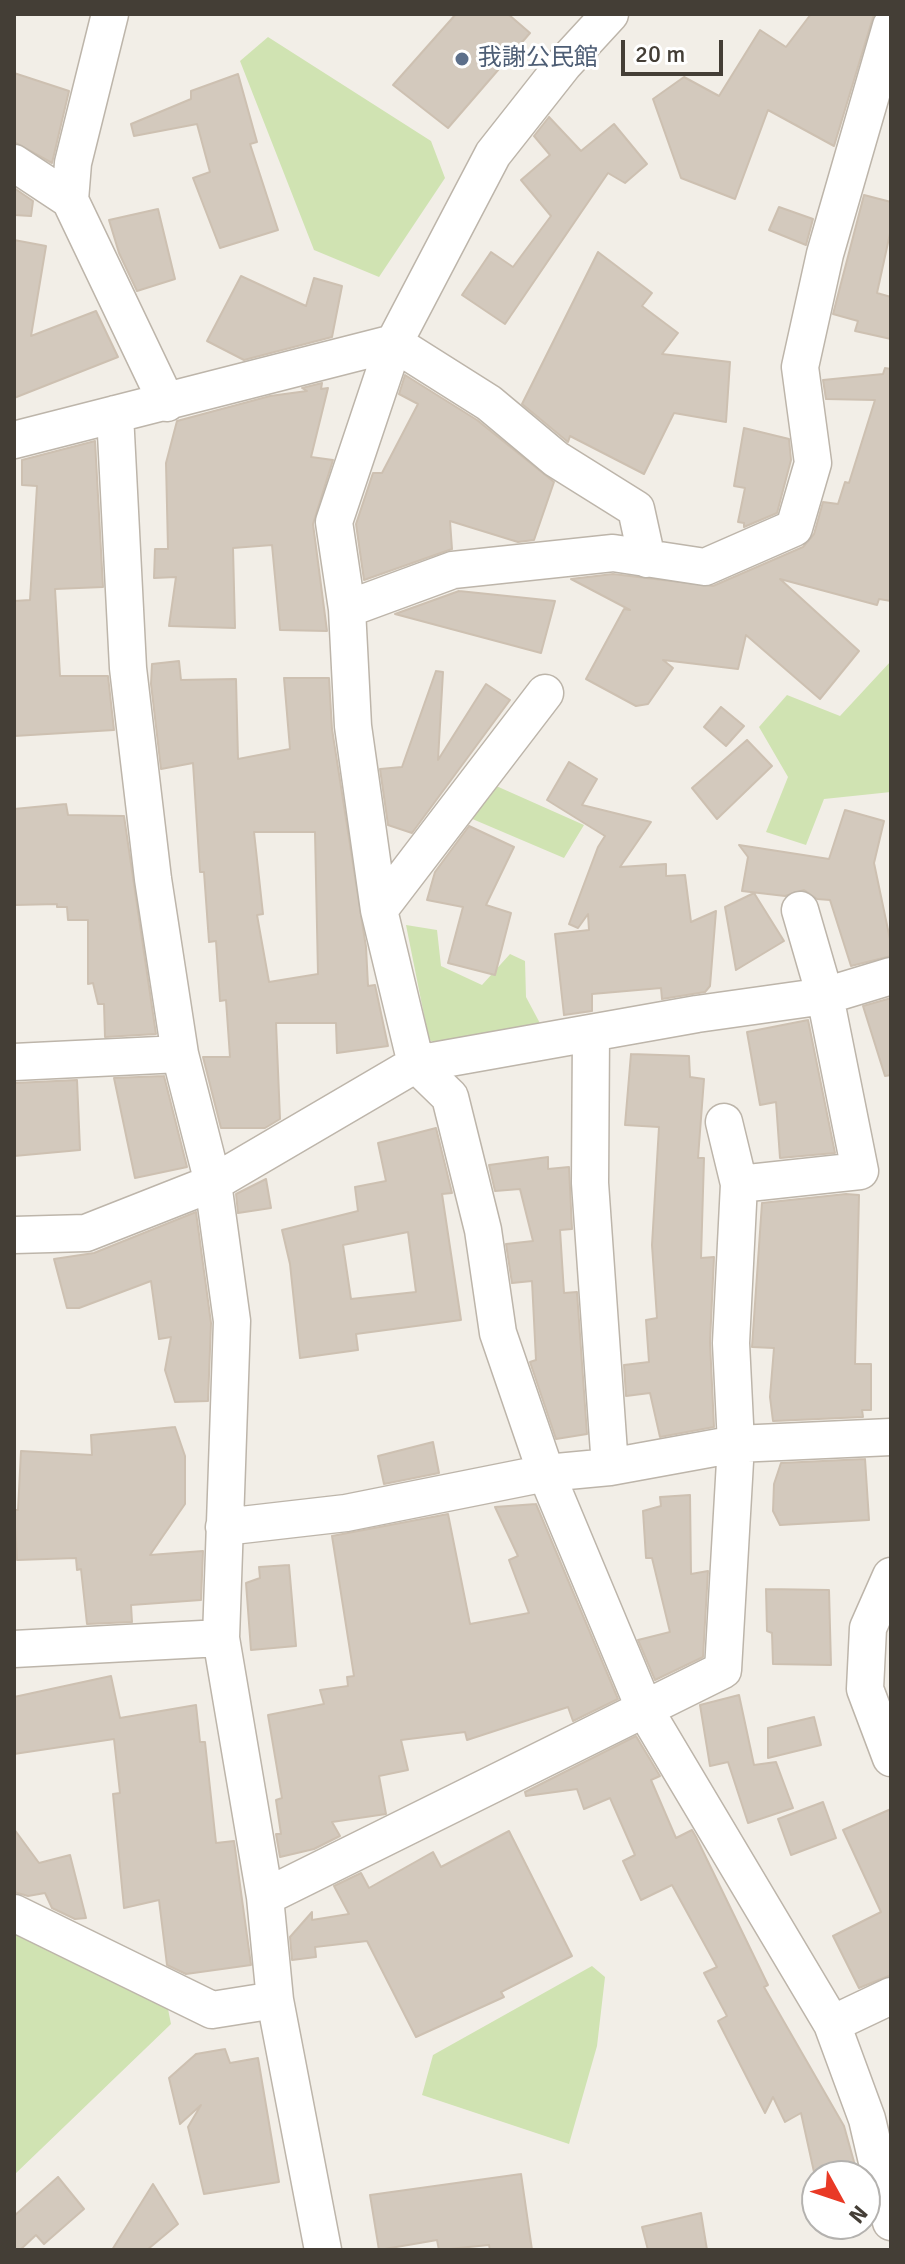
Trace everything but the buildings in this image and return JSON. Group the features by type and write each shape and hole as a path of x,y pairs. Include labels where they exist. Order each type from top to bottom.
{"street":[{"path":"110,14 73,163 70,200 167,403"},
{"path":"610,14 564,64 493,154 394,343 334,522 347,609 353,726 379,910 416,1064 450,1097 483,1230 498,1333 546,1473 645,1710 832,2024 867,2119 891,2222"},
{"path":"347,609 453,570 613,553 705,567 794,528 813,463 800,367 825,254 891,26"},
{"path":"14,163 70,200"},
{"path":"14,440 394,343 489,403 556,459 636,509 647,559"},
{"path":"115,414 128,668 153,879 180,1054 213,1183 232,1321 221,1638 265,1897 275,2000 323,2250"},
{"path":"379,910 545,693"},
{"path":"739,1184 860,1171 825,996 800,910"},
{"path":"14,1235 86,1233 213,1183 416,1064 825,996 891,976"},
{"path":"591,1033 590,1183 610,1467"},
{"path":"14,1062 180,1054"},
{"path":"265,1897 723,1670 736,1444 731,1343 739,1184 724,1122"},
{"path":"224,1527 346,1513 546,1473 610,1467 736,1444 891,1437"},
{"path":"891,1576 868,1628 865,1689 891,1758"},
{"path":"14,1649 221,1638"},
{"path":"14,1913 212,2010 275,2000"},
{"path":"832,2024 891,1996"}],"green space":[{"path":"268,37 431,141 445,178 379,277 314,250 240,61"},
{"path":"891,661 891,792 824,799 806,845 766,832 788,777 759,727 787,695 840,716"},
{"path":"485,781 584,825 564,858 463,815"},
{"path":"406,925 437,930 441,966 482,985 510,954 525,961 526,997 543,1029 442,1046 429,1040"},
{"path":"14,1926 167,2004 171,2024 14,2175"},
{"path":"592,1966 605,1977 597,2046 569,2144 422,2095 433,2055"}],"place":[{"name":"我謝公民館","path":"462,59"}]}
